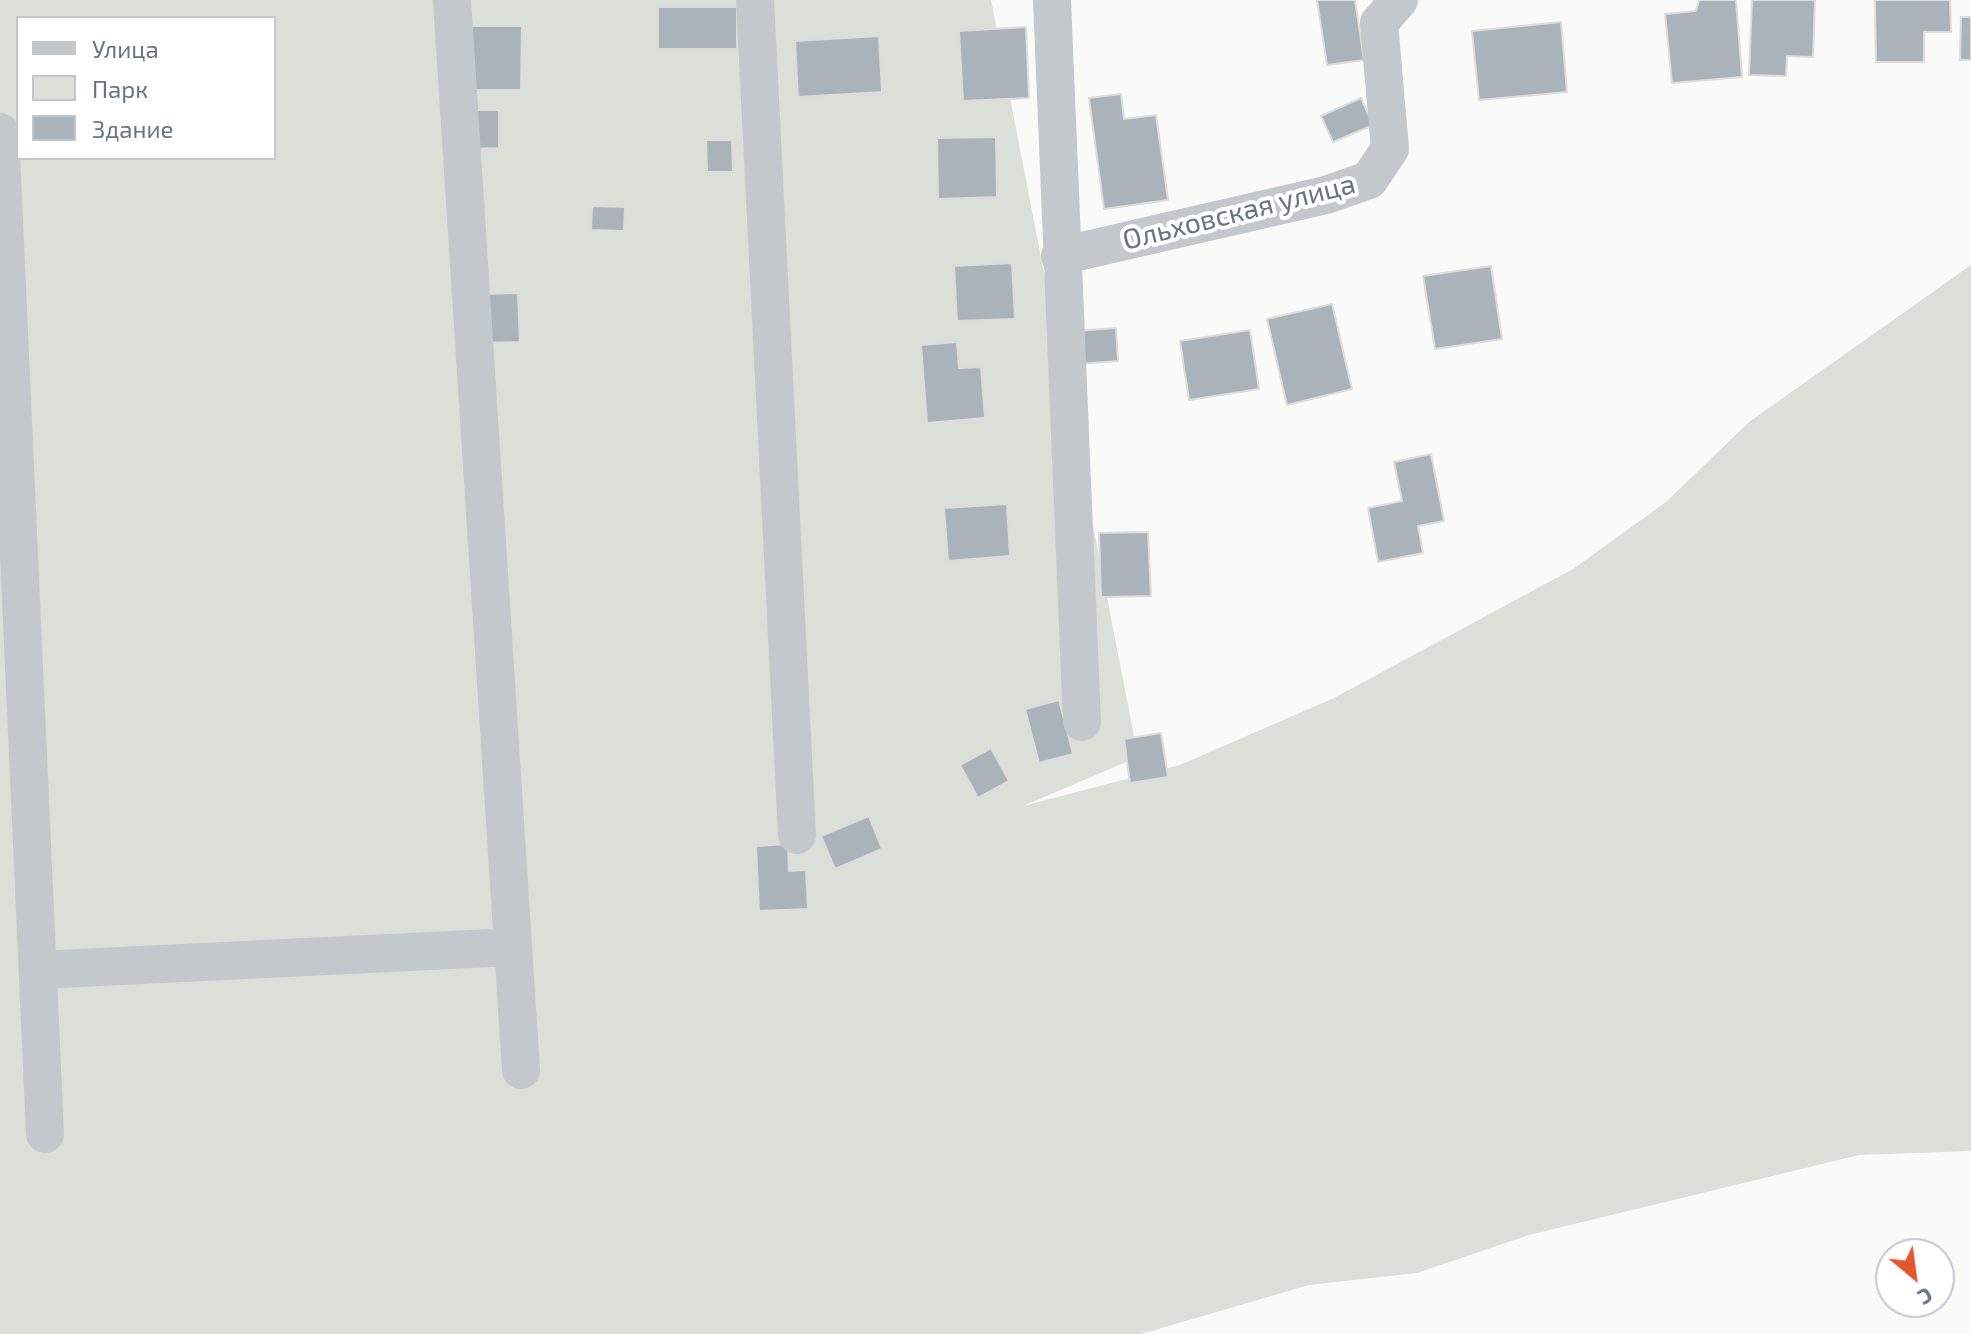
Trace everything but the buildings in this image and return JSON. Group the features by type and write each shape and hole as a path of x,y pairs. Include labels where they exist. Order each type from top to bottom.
{"street":[{"path":"452,0 521,1070"},
{"path":"755,0 797,835"},
{"path":"1052,0 1060,256 1082,722"},
{"name":"Ольховская улица","path":"1060,256 1326,195 1369,180 1390,149 1379,23 1399,0"},
{"path":"0,132 45,1134"},
{"path":"38,970 513,947"}],"green space":[{"path":"0,0 991,0 1138,757 1023,806 1180,765 1334,698 1573,569 1666,502 1749,422 1971,265 1971,1151 1859,1155 1529,1235 1417,1273 1309,1285 1141,1334 0,1334"}]}
